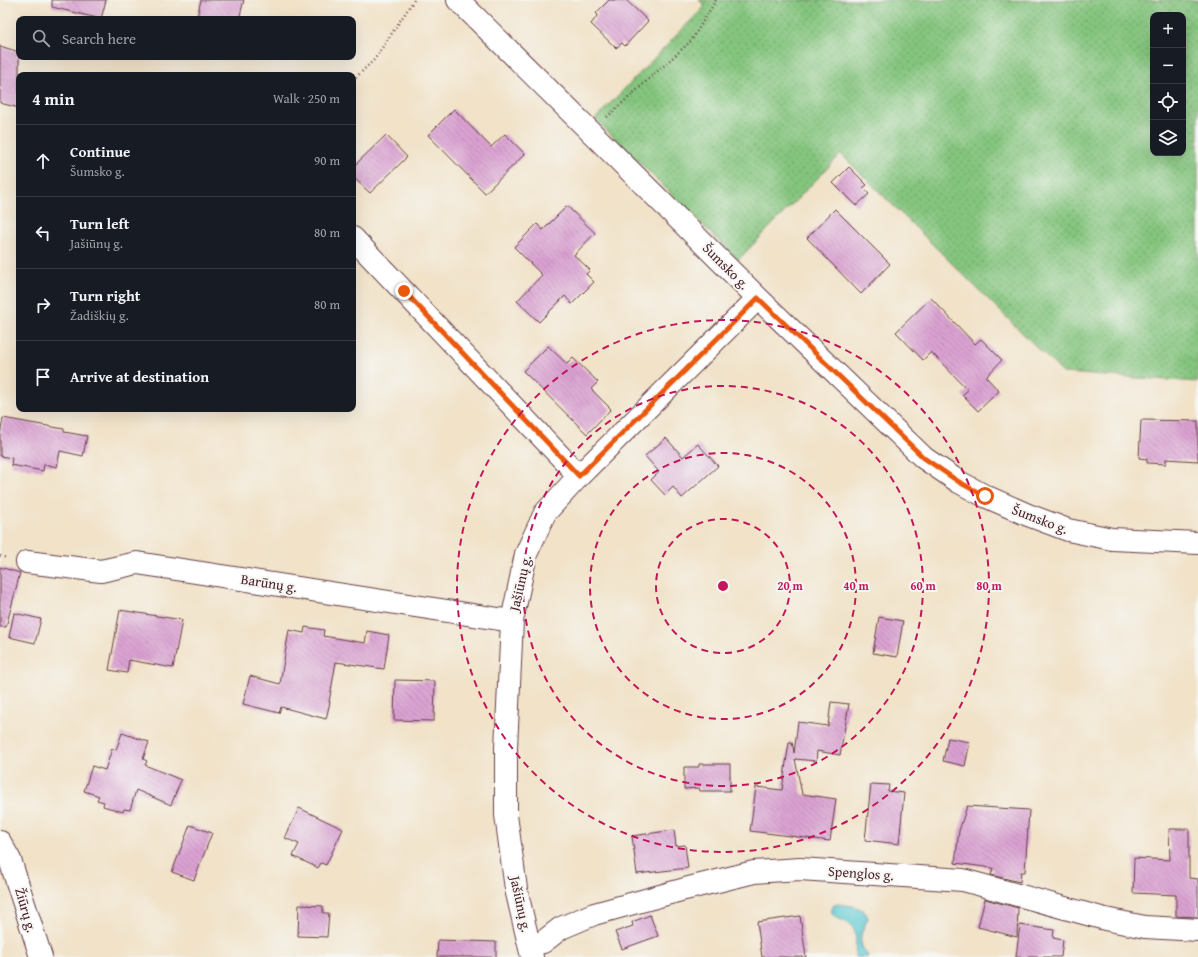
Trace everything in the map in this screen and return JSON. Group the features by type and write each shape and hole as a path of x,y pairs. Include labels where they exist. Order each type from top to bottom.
{"street":[{"name":"Šumsko g.","path":"458,0 758,298 924,458 959,482 1028,516 1068,530 1112,539 1198,543"},
{"path":"356,241 579,476"},
{"name":"Jašiūnų g.","path":"531,951 516,889 506,815 506,748 512,621 526,554 545,513 579,476 758,298"},
{"name":"Barūnų g.","path":"27,562 101,571 137,563 512,621"},
{"name":"Žiūrų g.","path":"0,842 10,860 41,957"},
{"name":"Spenglos g.","path":"531,951 561,928 594,914 754,872 800,869 963,880 1105,919 1145,927 1198,930"}],"path":[{"path":"356,77 374,60 414,0"},
{"path":"591,132 691,41 716,0"}],"green space":[{"path":"699,0 1198,0 1198,382 1063,373 841,154 738,260 595,119 705,6"}],"water":[{"path":"838,904 860,908 866,914 868,918 862,931 861,942 868,957 855,957 855,931 851,925 832,913 834,905"}],"building":[{"path":"52,0 106,0 102,16 89,16 52,7"},
{"path":"201,0 244,0 240,16 197,16"},
{"path":"609,0 626,0 648,21 625,46 622,43 616,48 591,24 598,15 596,13"},
{"path":"0,46 16,51 16,60 19,60 19,72 16,72 16,107 0,103"},
{"path":"454,109 491,147 505,134 525,154 485,193 428,135"},
{"path":"386,135 407,157 370,193 356,180 356,164"},
{"path":"849,167 867,185 863,188 869,194 856,206 833,183"},
{"path":"567,206 595,233 574,255 590,270 586,274 594,282 572,304 565,296 539,322 517,301 542,275 514,247 537,224 543,230"},
{"path":"835,209 890,264 861,294 807,238"},
{"path":"931,298 975,344 981,339 1002,360 986,377 999,391 978,411 962,395 968,390 931,352 923,360 896,332"},
{"path":"548,346 567,364 573,358 598,382 591,389 611,409 587,434 523,371"},
{"path":"3,418 64,429 64,432 87,436 83,456 60,451 57,467 44,464 43,471 11,465 12,458 0,456 0,435"},
{"path":"1141,420 1198,421 1198,461 1166,459 1166,464 1147,463 1147,459 1139,458"},
{"path":"666,438 683,457 698,444 718,466 682,498 673,487 665,495 651,480 659,472 645,456"},
{"path":"0,567 20,573 6,627 0,627"},
{"path":"120,610 182,620 173,668 129,660 127,673 109,670"},
{"path":"14,613 41,619 35,643 9,637"},
{"path":"879,617 903,621 897,657 873,653"},
{"path":"305,627 324,630 323,636 365,643 367,631 389,635 384,669 336,662 326,719 281,707 279,713 243,704 250,676 280,684 289,630 304,633"},
{"path":"395,680 435,681 434,721 394,720"},
{"path":"831,702 849,704 840,755 817,751 816,761 795,759 802,794 836,799 830,841 750,831 756,787 782,790 789,742 792,742 794,753 798,722 828,726"},
{"path":"122,733 149,742 143,759 147,761 145,765 181,780 171,805 136,790 130,810 124,809 123,812 103,806 104,802 97,800 99,796 84,791 92,766 105,770 112,749 116,750"},
{"path":"948,738 970,742 965,766 943,761"},
{"path":"699,764 730,764 730,791 700,791 699,788 684,789 684,767 699,767"},
{"path":"871,784 889,785 888,791 904,793 899,844 865,840"},
{"path":"967,806 1029,810 1025,872 1021,872 1020,882 991,875 993,868 955,863 959,831"},
{"path":"299,808 343,829 326,865 321,863 318,868 293,856 299,844 285,838"},
{"path":"190,825 212,833 194,880 172,872"},
{"path":"1169,829 1189,829 1189,878 1198,879 1198,917 1176,916 1176,895 1133,893 1134,858 1170,860"},
{"path":"674,830 676,846 685,845 688,868 637,874 632,836"},
{"path":"985,899 1018,908 1017,937 978,927"},
{"path":"299,905 323,906 323,913 329,913 327,937 298,936"},
{"path":"650,915 658,936 622,949 615,932 633,926 632,922"},
{"path":"800,916 806,957 762,957 757,922"},
{"path":"1020,925 1054,930 1053,938 1063,940 1061,957 1016,957"},
{"path":"438,940 496,942 496,957 437,957"}],"route":[{"path":"404,291 579,476 758,298 924,458 959,482 985,496"}]}
